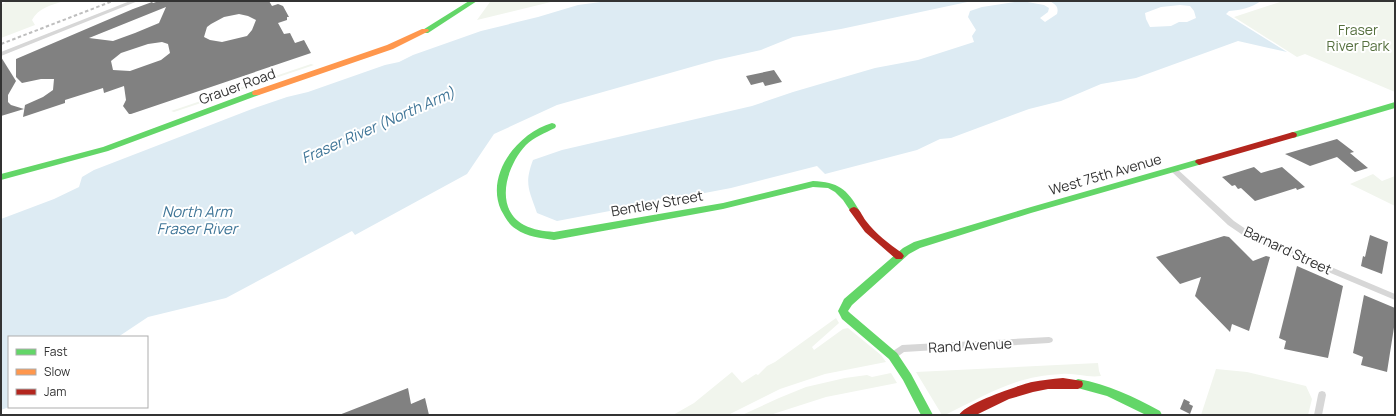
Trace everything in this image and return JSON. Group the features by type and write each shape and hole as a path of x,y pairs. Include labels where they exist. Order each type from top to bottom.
{"street":[{"path":"1,54 135,1"},
{"name":"Grauer Road","path":"1,177 105,149 276,86 390,47 420,34 474,1"},
{"name":"West 75th Avenue","path":"892,356 846,316 843,309 848,302 899,256 917,245 977,226 1395,105"},
{"name":"Bentley Street","path":"552,126 532,136 522,144 503,172 500,197 509,217 522,229 537,236 554,236 723,206 822,183 831,184 839,189 867,230 899,256"},
{"name":"Barnard Street","path":"1174,170 1231,223 1250,236 1395,297"},
{"name":"Rand Avenue","path":"892,356 902,349 1049,340"},
{"path":"892,356 901,367 927,415"},
{"path":"966,415 1010,393 1037,385 1065,382 1100,388 1126,399 1156,415"},
{"path":"1318,415 1322,396"}],"green space":[{"path":"7,1 64,1 38,13 32,20 35,25 1,38 1,5"},
{"path":"555,1 477,20 490,2"},
{"name":"Fraser River Park","path":"1395,1 1395,92 1305,54 1297,57 1234,17 1280,2"},
{"path":"311,64 314,65 174,112 171,111"},
{"path":"1373,174 1382,181 1395,176 1395,206 1350,184"},
{"path":"836,318 839,323 812,347 814,350 843,329 848,328 881,355 886,362 825,374 780,389 728,415 673,415 694,403 732,372 742,383 756,374 758,375 767,366 775,362"},
{"path":"1098,363 1101,376 1062,374 1029,378 1001,388 945,415 942,415 916,372"},
{"path":"1216,369 1247,372 1306,386 1312,399 1308,415 1201,415"},
{"path":"891,373 897,383 826,397 770,415 742,415 806,387 845,378 867,375 872,377"}],"water":[{"name":"North Arm Fraser River","path":"608,1 972,1 841,29 793,37 761,50 716,60 557,105 494,134 467,174 355,235 352,231 226,298 148,317 120,336 8,336 8,407 1,410 1,219 54,199 79,187 82,177 94,170 252,109 287,97 308,92 385,65 399,62 413,55 481,31 538,17 578,5"},
{"path":"1022,1 1044,5 1049,8 1048,12 1040,18 1045,22 1057,14 1058,10 1050,1 1261,1 1246,8 1229,11 1226,14 1287,52 1238,41 1136,78 1101,84 1061,101 1029,109 951,138 940,139 917,150 825,174 817,166 731,188 557,221 537,213 528,181 533,160 562,150 752,106 793,92 875,68 918,60 974,42 972,36 976,30 968,17 970,11 982,7","holes":["1180,5 1190,6 1194,11 1196,18 1187,22 1179,22 1171,26 1150,27 1146,19 1145,13 1161,7"]}],"building":[{"path":"159,1 269,1 272,6 278,4 283,6 289,17 287,17 287,20 278,23 284,34 290,33 295,43 304,40 311,53 131,114 129,114 123,106 126,100 124,86 104,93 103,88 65,100 65,103 23,117 25,105 43,97 53,90 54,79 41,79 22,83 16,77 16,59 133,9 152,2","holes":["166,7 159,23 135,33 113,41 89,38","239,14 256,20 252,30 247,36 222,42 210,40 204,37 207,27 224,17","162,42 168,44 170,53 161,60 130,71 113,70 111,61 121,53 148,44"]},
{"path":"1,57 16,81 8,95 8,102 11,105 24,109 1,116"},
{"path":"774,70 782,82 765,86 763,82 751,85 746,76"},
{"path":"1337,139 1354,152 1350,153 1368,168 1355,172 1337,157 1310,166 1285,154"},
{"path":"1254,167 1261,173 1282,167 1305,187 1297,190 1296,188 1255,201 1241,188 1238,189 1235,185 1232,186 1222,177"},
{"path":"1370,235 1388,242 1382,274 1361,266 1363,256 1365,257"},
{"path":"1224,236 1229,237 1253,261 1266,256 1270,257 1249,331 1232,324 1230,332 1195,296 1201,277 1180,284 1156,257"},
{"path":"1297,266 1343,286 1328,358 1284,349 1286,341 1279,338"},
{"path":"1364,295 1395,308 1395,321 1387,372 1361,365 1363,357 1353,353"},
{"path":"408,388 411,404 425,398 429,415 339,415"},
{"path":"1184,399 1190,402 1189,404 1193,406 1190,414 1180,409"}],"railway":[{"path":"1,44 113,1"}],"traffic: fast":[{"path":"425,31 474,1"},
{"path":"1,177 105,149 256,93"},
{"path":"1293,135 1395,105"},
{"path":"552,126 526,140 511,157 504,173 501,189 503,203 509,217 519,227 534,234 554,236 723,206 813,184 828,185 838,190 842,193 854,210"},
{"path":"927,415 907,377 893,356 846,316 843,311 848,302 906,251 917,245 1031,210 1199,162"},
{"path":"1078,384 1109,392 1156,415"}],"traffic: slow":[{"path":"256,93 390,47 425,31"}],"traffic: jam":[{"path":"1199,162 1293,135"},
{"path":"854,210 863,224 874,236 899,256"},
{"path":"965,415 992,401 1019,390 1048,384 1078,384"}],"water label":[{"name":"Fraser River (North Arm)","path":"378,125"}]}
